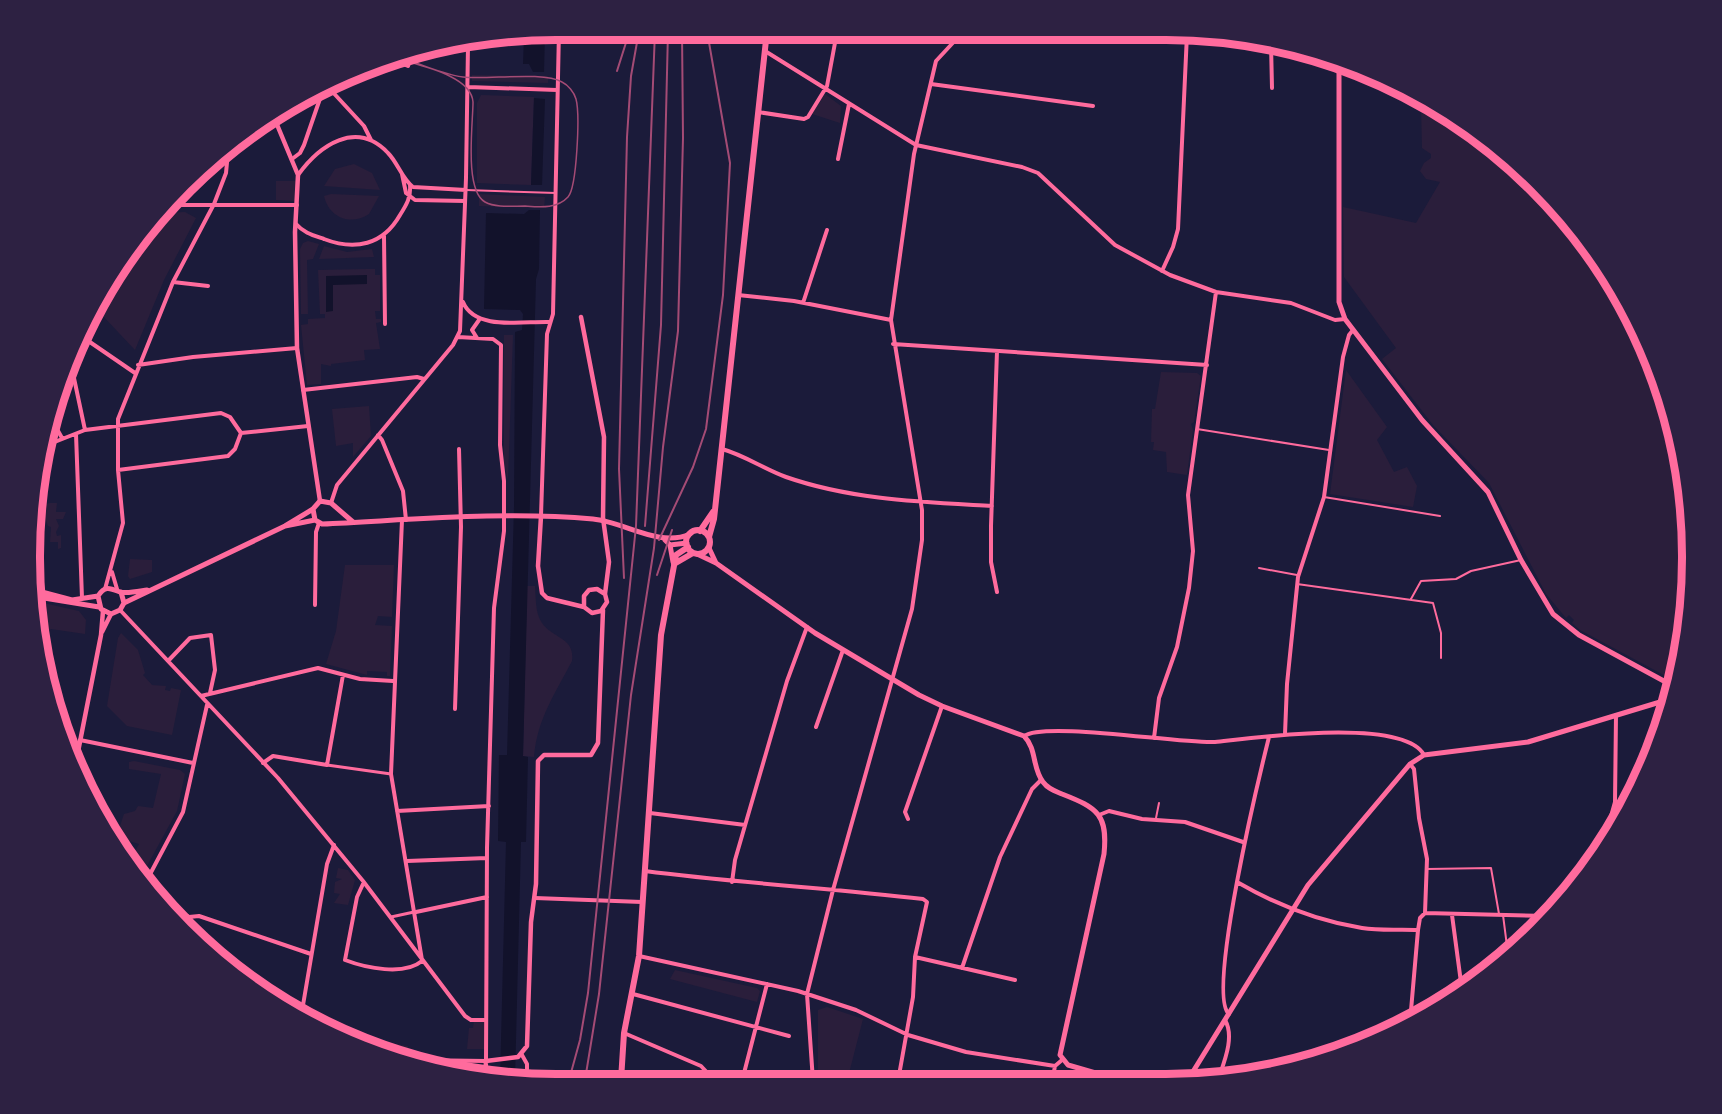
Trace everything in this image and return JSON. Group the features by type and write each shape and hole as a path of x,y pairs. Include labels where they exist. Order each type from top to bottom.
{"main road":[{"path":"716,562 709,548 709,537 715,509 766,40"},
{"path":"1339,71 1340,302 1345,319 1422,420 1481,483 1499,511 1544,603 1564,625 1666,682"},
{"path":"43,598 101,609 111,614 120,610 124,603 148,590 285,526 313,509 320,501 331,503 335,509 353,522"},
{"path":"313,509 317,522"},
{"path":"331,522 335,509"},
{"path":"671,542 700,531 715,509"},
{"path":"285,526 317,522 538,516 615,523 671,542 687,545 695,553 716,562 807,627 893,680 942,706 1024,736 1032,747 1036,771 1041,780 1050,789 1084,802 1100,815 1106,834 1104,854 1060,1044 1062,1060 1077,1069 1096,1074"},
{"path":"700,531 709,537"},
{"path":"621,1074 624,1034 639,956 661,635 676,555 687,545 690,534"},
{"path":"671,542 674,564"},
{"path":"674,564 695,553 704,553 709,548"},
{"path":"42,592 72,600 98,596 105,589 148,590"},
{"path":"119,591 124,603"},
{"path":"98,596 101,609"},
{"path":"1193,1072 1293,908 1316,876 1410,764 1424,755 1528,742 1661,702"}],"street":[{"path":"559,40 553,314 547,334 538,516 539,585 547,598 569,602 595,613 604,629"},
{"path":"757,112 806,118 826,89 835,40"},
{"path":"813,1074 807,994 833,890 914,598 922,540 920,502 893,344 891,320 916,145 938,56 955,40"},
{"path":"1162,271 1178,229 1187,41"},
{"path":"331,503 337,485 458,337 462,301 466,190 468,48"},
{"path":"764,51 916,145 1022,167 1038,173 1109,240 1162,271 1216,292 1290,303 1335,320 1345,319"},
{"path":"1271,51 1272,88"},
{"path":"931,84 1093,106"},
{"path":"468,87 557,90"},
{"path":"296,224 306,233 341,245 362,246 384,236 395,225 411,197 410,185 389,153 371,140 364,126 333,92"},
{"path":"292,159 300,153 304,145 320,99"},
{"path":"838,159 849,104"},
{"path":"277,124 298,175 297,348 320,501"},
{"path":"298,175 313,155 333,142 348,139 371,140"},
{"path":"105,589 112,571 123,522 117,425 135,372 173,282 214,204 226,173 227,160"},
{"path":"402,173 403,186 415,200 465,201"},
{"path":"410,185 420,189 466,190"},
{"path":"180,205 297,205"},
{"path":"803,303 827,230"},
{"path":"384,236 384,324"},
{"path":"173,282 208,286"},
{"path":"1154,738 1159,698 1176,647 1189,588 1193,551 1188,495 1216,292"},
{"path":"738,295 803,303 891,320"},
{"path":"462,301 466,310 480,320 550,322"},
{"path":"441,1060 497,1060 521,1055 526,1046 531,922 535,898 538,761 544,755 591,755 598,743 603,610 607,602 605,594 609,562 603,518 604,437 581,317"},
{"path":"477,338 472,330 480,320"},
{"path":"1285,734 1287,684 1297,584 1324,497 1343,357 1349,335 1353,330"},
{"path":"458,337 493,339 501,345 500,445 504,531 494,608 487,858 486,1068"},
{"path":"88,341 135,372"},
{"path":"893,344 1207,365"},
{"path":"138,365 194,357 297,348"},
{"path":"997,351 992,506 992,562 997,592"},
{"path":"74,376 85,430"},
{"path":"303,390 417,377 424,379"},
{"path":"53,442 85,430 221,413 230,417 241,433"},
{"path":"241,433 308,426"},
{"path":"57,428 62,438"},
{"path":"118,470 228,456 235,449 241,433"},
{"path":"76,434 83,599"},
{"path":"378,435 403,491 404,520 393,681 391,774 416,912 422,961"},
{"path":"455,710 461,518 459,449"},
{"path":"721,449 786,477 869,496 920,502 992,506"},
{"path":"315,605 317,522"},
{"path":"112,571 119,591"},
{"path":"569,602 584,596 589,590 597,589 607,579"},
{"path":"597,589 605,594"},
{"path":"584,596 584,607"},
{"path":"78,750 101,635 101,609"},
{"path":"120,610 264,763 334,845 465,1016 471,1020 485,1020"},
{"path":"595,613 603,610"},
{"path":"101,635 111,614"},
{"path":"732,882 745,825 787,681 807,627"},
{"path":"169,660 190,638 211,635 215,670 210,693"},
{"path":"816,727 843,649"},
{"path":"201,696 318,668 360,679 393,681"},
{"path":"327,765 343,675"},
{"path":"150,875 183,812 207,705"},
{"path":"908,819 905,812 942,706"},
{"path":"1612,816 1615,802 1617,715"},
{"path":"1024,736 1036,732 1076,732 1200,743 1285,734 1350,733 1380,736 1414,744 1424,755"},
{"path":"1229,1014 1224,1004 1227,950 1243,842 1269,737"},
{"path":"80,740 193,763"},
{"path":"264,763 273,756 391,774"},
{"path":"1410,764 1414,769 1427,869 1425,913 1420,918 1418,930 1411,1010"},
{"path":"962,968 1000,857 1035,784 1041,780"},
{"path":"397,812 489,806"},
{"path":"1100,815 1109,812 1155,821 1185,822 1243,842"},
{"path":"649,813 745,825"},
{"path":"303,1006 329,855 334,845"},
{"path":"407,861 487,858"},
{"path":"644,871 732,882 923,899 928,906 915,957 908,1035 900,1074"},
{"path":"1237,882 1268,900 1335,922 1363,928 1418,930"},
{"path":"363,884 357,897 346,955 347,961 392,970 413,967 422,961"},
{"path":"390,917 487,897"},
{"path":"535,898 642,902"},
{"path":"1425,913 1536,916"},
{"path":"185,915 192,922"},
{"path":"1452,915 1461,980"},
{"path":"189,917 199,916 311,954"},
{"path":"639,956 807,994 856,1010 908,1035 966,1052 1055,1066"},
{"path":"915,957 1015,980"},
{"path":"744,1074 767,984"},
{"path":"633,994 789,1036"},
{"path":"1221,1070 1228,1048 1229,1026 1225,1020"},
{"path":"624,1034 701,1066 707,1072"},
{"path":"521,1055 526,1072"},
{"path":"1054,1074 1055,1066 1062,1060"}],"lane":[{"path":"466,190 555,193"},
{"path":"1197,429 1329,450"},
{"path":"1324,497 1440,516"},
{"path":"1411,598 1421,580 1456,579 1465,573 1521,560"},
{"path":"1259,568 1299,575"},
{"path":"1297,584 1428,601 1436,607 1441,633 1441,658"},
{"path":"1155,821 1159,803"},
{"path":"1427,869 1491,868 1507,944"}],"shaded area":[{"path":"545,41 544,72 533,72 529,64 523,64 524,42"},
{"path":"472,75 548,76 548,83 472,81"},
{"path":"825,94 841,106 840,123 812,114"},
{"path":"481,95 534,97 531,185 477,183 477,103"},
{"path":"534,98 545,99 542,185 531,185"},
{"path":"1421,109 1479,147 1530,192 1553,216 1594,270 1612,299 1642,359 1664,423 1672,456 1680,523 1682,557 1680,591 1677,624 1667,677 1580,630 1572,623 1574,620 1569,615 1566,618 1546,594 1489,483 1433,425 1382,359 1396,348 1344,277 1343,207 1416,223 1440,182 1426,179 1420,171 1424,163 1431,158 1431,154 1422,148"},
{"path":"354,164 372,173 380,190 324,186 335,169"},
{"path":"276,181 296,181 295,201 276,200"},
{"path":"331,194 379,196 369,214 362,218 348,219 336,215 331,210 324,196"},
{"path":"479,194 545,197 544,208 479,206"},
{"path":"529,210 540,210 539,269 536,279 523,756 528,757 526,842 521,842 515,1071 500,1070 506,842 498,841 499,755 507,755 514,507 515,332 522,330 523,314 520,310 484,309 486,213 524,214"},
{"path":"185,212 196,218 164,280 135,350 102,315 100,317 128,270 172,213"},
{"path":"308,241 319,244 313,259 307,260 308,314 301,314 300,249 303,243"},
{"path":"324,246 347,252 372,249 374,257 319,259"},
{"path":"375,269 375,275 380,275 380,311 375,311 376,319 381,319 381,322 376,323 380,349 364,350 365,360 331,364 331,366 321,364 321,384 307,385 301,325 308,324 308,319 325,318 325,314 320,314 318,270"},
{"path":"367,275 367,284 333,285 333,311 326,312 326,276"},
{"path":"504,335 513,335 508,480 504,463"},
{"path":"1346,370 1387,427 1377,440 1394,472 1407,467 1417,486 1413,507 1330,494"},
{"path":"1161,372 1197,373 1201,376 1194,422 1191,424 1193,430 1187,475 1167,472 1166,452 1153,450 1154,442 1151,442 1152,409 1155,409"},
{"path":"369,406 371,436 353,457 353,443 336,446 332,409"},
{"path":"57,503 56,512 66,512 63,519 56,519 59,526 57,536 61,535 61,548 58,549 58,542 50,542 51,527 48,526 43,511 44,504"},
{"path":"130,559 152,560 152,572 130,579 128,576"},
{"path":"345,565 394,565 392,617 378,616 375,625 392,626 390,676 387,676 387,672 367,671 367,675 326,664 336,631"},
{"path":"527,586 535,586 537,610 542,623 567,643 572,653 572,661 543,719 534,757 523,756"},
{"path":"43,603 79,611 86,620 85,634 51,629 46,633"},
{"path":"121,633 138,650 145,673 143,675 152,685 166,686 165,690 170,691 171,688 181,690 172,735 127,726 107,706 118,638"},
{"path":"129,762 180,770 185,774 177,811 147,866 141,862 134,853 139,844 126,840 119,829 124,814 135,811 138,806 153,808 161,774 129,769"},
{"path":"338,868 348,870 355,880 348,905 334,903 340,894 334,893 335,882 342,879 336,878"},
{"path":"675,970 757,988 760,991 757,1002 670,979"},
{"path":"827,1007 863,1019 849,1074 818,1074 818,1010"},
{"path":"474,1020 485,1020 486,1049 467,1049 469,1028 473,1028"},
{"path":"377,1041 408,1046 408,1050 403,1050"}],"tram line":[{"path":"410,62 453,78 470,92 473,102 472,171 478,195 485,202 499,206 542,207 559,204 568,197 576,166 578,119 576,99 566,85 542,77 455,76 412,61"}],"railway":[{"path":"617,71 627,40"},
{"path":"624,578 619,469 627,137 631,76 637,40"},
{"path":"571,1074 580,1040 588,993 636,526 655,40"},
{"path":"645,526 661,325 668,40"},
{"path":"586,1074 599,994 631,695 654,548 663,447 678,331 683,138 682,40"},
{"path":"659,540 693,467 706,429 723,295 730,163 709,40"},
{"path":"657,575 672,530"}]}
